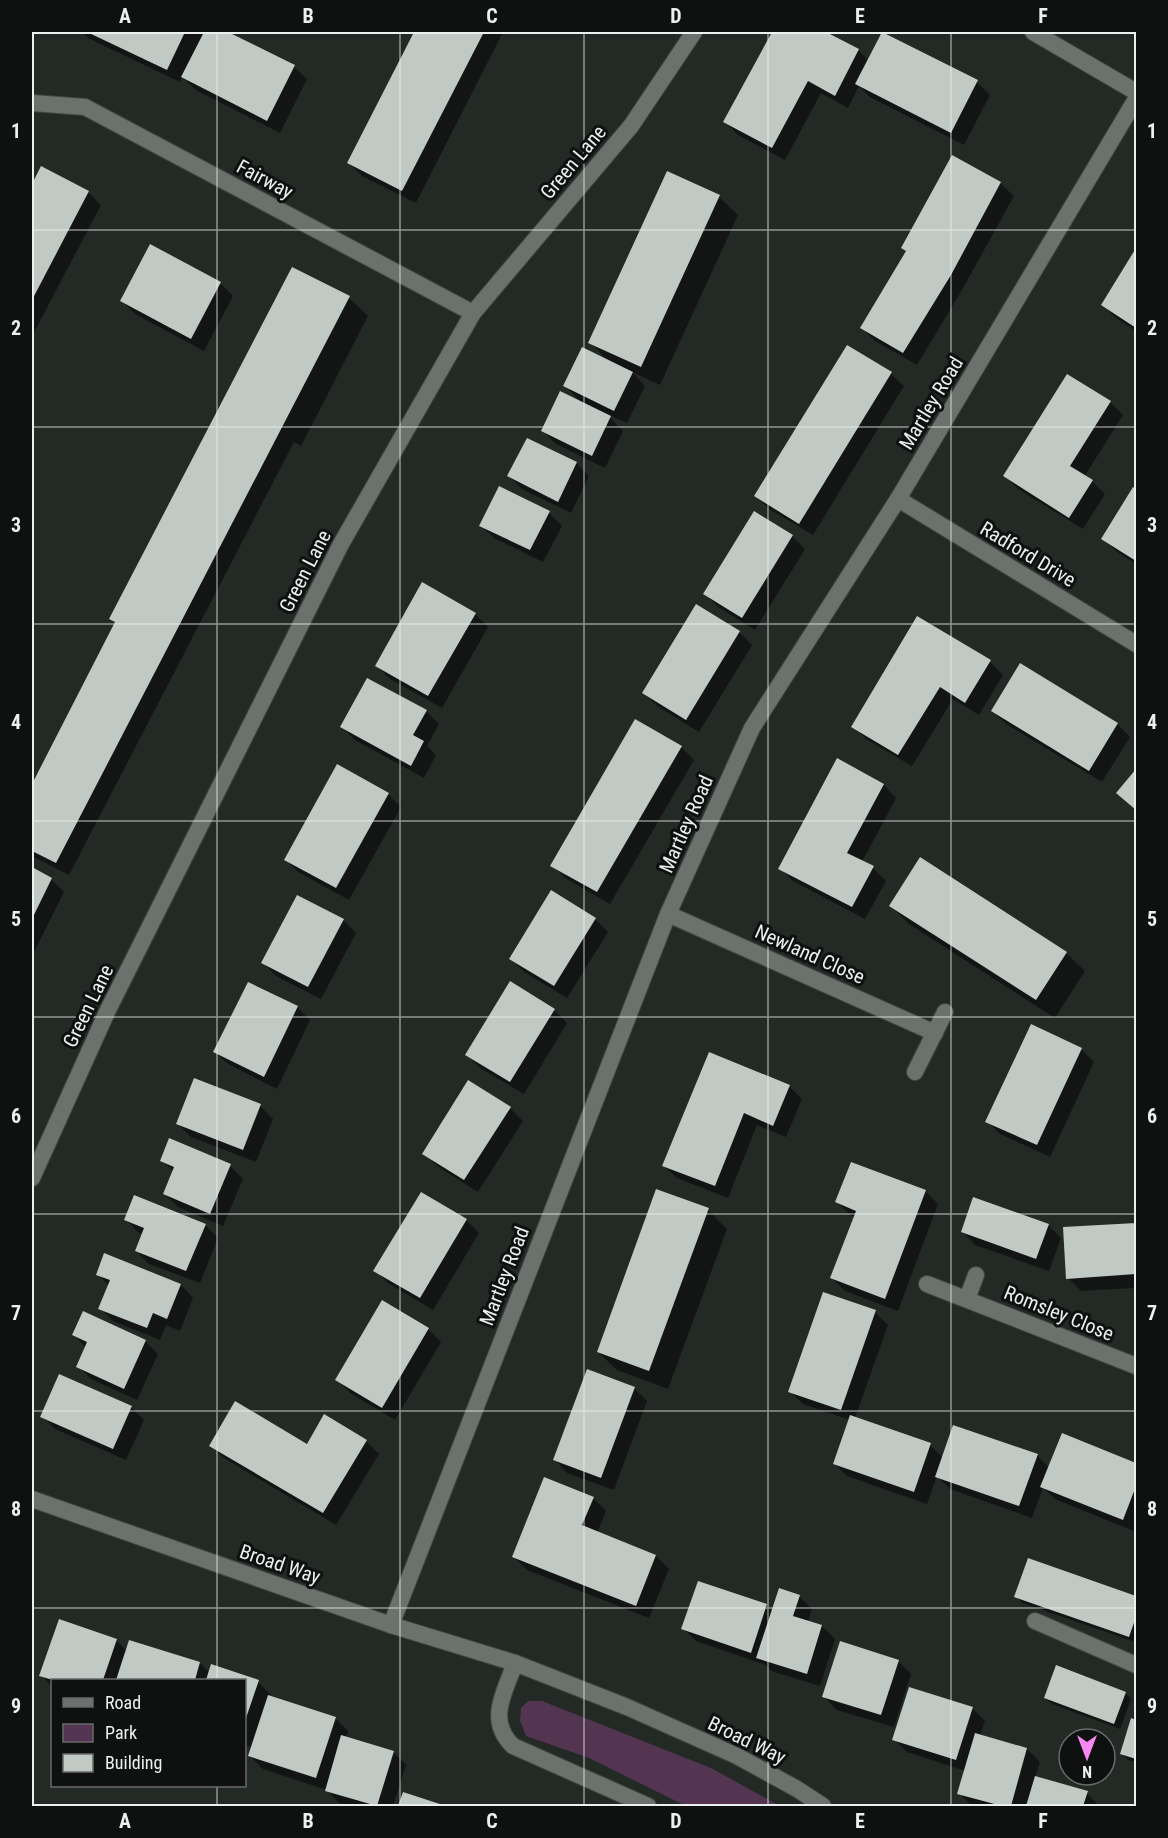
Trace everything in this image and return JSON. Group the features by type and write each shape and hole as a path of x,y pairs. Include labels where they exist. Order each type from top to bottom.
{"street":[{"name":"Green Lane","path":"32,1178 107,1012 341,544 473,313 631,126 694,32"},
{"path":"1033,32 1137,92"},
{"name":"Martley Road","path":"391,1625 668,914 752,728 898,498 1137,99"},
{"name":"Fairway","path":"32,103 85,107 473,313"},
{"name":"Radford Drive","path":"898,498 1137,644"},
{"name":"Newland Close","path":"668,914 935,1033"},
{"path":"915,1072 945,1012"},
{"path":"967,1299 976,1275"},
{"name":"Romsley Close","path":"927,1284 1137,1366"},
{"name":"Broad Way","path":"32,1499 391,1625 515,1663 627,1707 737,1756 798,1789 823,1806"},
{"path":"1035,1621 1137,1665"},
{"path":"515,1663 498,1709 504,1737 513,1746 648,1806"}],"green space":[{"path":"528,1701 542,1701 711,1768 780,1806 686,1806 589,1758 526,1736 520,1721 521,1708"}],"building":[{"path":"87,32 185,32 167,70"},
{"path":"204,32 228,32 295,65 267,121 181,77"},
{"path":"414,32 484,32 402,191 347,163"},
{"path":"772,32 826,32 859,49 835,96 808,81 772,148 723,122"},
{"path":"882,32 978,80 951,133 855,84"},
{"path":"952,155 1001,182 951,275 903,353 860,328 906,251 901,248"},
{"path":"41,166 89,191 32,300 32,184"},
{"path":"667,171 720,195 641,367 588,343"},
{"path":"150,244 221,282 191,339 120,301"},
{"path":"1136,248 1136,328 1101,305"},
{"path":"292,267 350,296 56,863 32,851 32,784 115,622 109,619"},
{"path":"847,345 892,372 799,524 754,496"},
{"path":"582,347 633,372 614,411 563,386"},
{"path":"1067,374 1111,401 1070,466 1093,480 1069,518 1003,476"},
{"path":"560,391 611,416 592,456 541,431"},
{"path":"527,438 577,462 558,502 507,476"},
{"path":"499,486 550,511 530,550 479,526"},
{"path":"1133,487 1136,489 1136,561 1101,539"},
{"path":"754,511 793,535 742,618 703,594"},
{"path":"422,582 476,613 428,696 375,666"},
{"path":"696,604 740,631 686,720 642,693"},
{"path":"917,616 991,660 965,703 940,687 898,755 851,727"},
{"path":"1020,663 1118,723 1089,771 991,711"},
{"path":"367,678 427,710 413,735 424,741 411,766 340,727"},
{"path":"635,719 682,746 597,892 550,866"},
{"path":"837,758 884,784 847,853 874,866 852,907 778,869"},
{"path":"337,764 389,793 336,888 284,860"},
{"path":"1136,769 1136,810 1116,793"},
{"path":"920,857 1067,952 1036,1000 889,906"},
{"path":"32,867 52,878 32,919"},
{"path":"551,890 596,918 554,986 509,959"},
{"path":"297,895 344,919 308,987 261,963"},
{"path":"510,981 555,1009 510,1082 465,1055"},
{"path":"248,982 298,1006 264,1077 213,1052"},
{"path":"1031,1024 1082,1048 1037,1145 985,1122"},
{"path":"709,1052 790,1085 773,1126 744,1113 715,1186 662,1166"},
{"path":"194,1078 261,1104 243,1150 176,1124"},
{"path":"468,1080 511,1107 464,1180 422,1154"},
{"path":"169,1138 231,1164 210,1214 163,1194 174,1167 160,1161"},
{"path":"851,1162 926,1190 885,1299 830,1278 856,1211 835,1202"},
{"path":"656,1189 709,1208 649,1371 597,1352"},
{"path":"421,1192 467,1219 420,1298 373,1271"},
{"path":"134,1195 206,1224 186,1271 135,1251 144,1228 124,1220"},
{"path":"973,1197 1049,1224 1036,1259 961,1232"},
{"path":"1136,1223 1136,1274 1066,1279 1063,1227"},
{"path":"104,1253 181,1284 167,1319 153,1313 147,1328 98,1309 110,1280 96,1275"},
{"path":"823,1292 876,1310 841,1410 788,1392"},
{"path":"382,1300 429,1328 382,1408 335,1380"},
{"path":"83,1311 146,1340 124,1389 76,1367 87,1342 72,1335"},
{"path":"587,1369 635,1387 601,1478 553,1460"},
{"path":"59,1374 132,1406 113,1449 40,1417"},
{"path":"235,1401 307,1444 324,1414 367,1440 323,1513 209,1446"},
{"path":"850,1415 931,1443 914,1492 833,1464"},
{"path":"953,1425 1038,1454 1019,1506 935,1477"},
{"path":"1062,1433 1136,1463 1136,1486 1123,1520 1040,1487"},
{"path":"544,1477 594,1497 582,1525 656,1555 636,1606 512,1557"},
{"path":"1028,1558 1136,1596 1136,1617 1129,1637 1014,1597"},
{"path":"698,1581 767,1604 751,1653 681,1629"},
{"path":"779,1588 800,1595 793,1616 822,1625 807,1674 756,1658"},
{"path":"59,1619 117,1639 103,1679 51,1679 39,1676"},
{"path":"129,1640 200,1662 195,1679 116,1679"},
{"path":"840,1641 899,1660 881,1715 822,1697"},
{"path":"211,1664 259,1680 246,1718 246,1679 206,1679"},
{"path":"1056,1665 1126,1692 1114,1724 1044,1698"},
{"path":"909,1687 973,1707 956,1760 892,1740"},
{"path":"268,1695 336,1717 316,1778 248,1756"},
{"path":"1131,1718 1136,1720 1136,1759 1120,1754"},
{"path":"975,1733 1027,1748 1011,1806 1002,1806 957,1794"},
{"path":"341,1735 394,1751 377,1806 325,1791"},
{"path":"1035,1776 1057,1782 1057,1787 1074,1787 1088,1791 1083,1806 1026,1806"},
{"path":"403,1792 446,1806 398,1806"}]}
